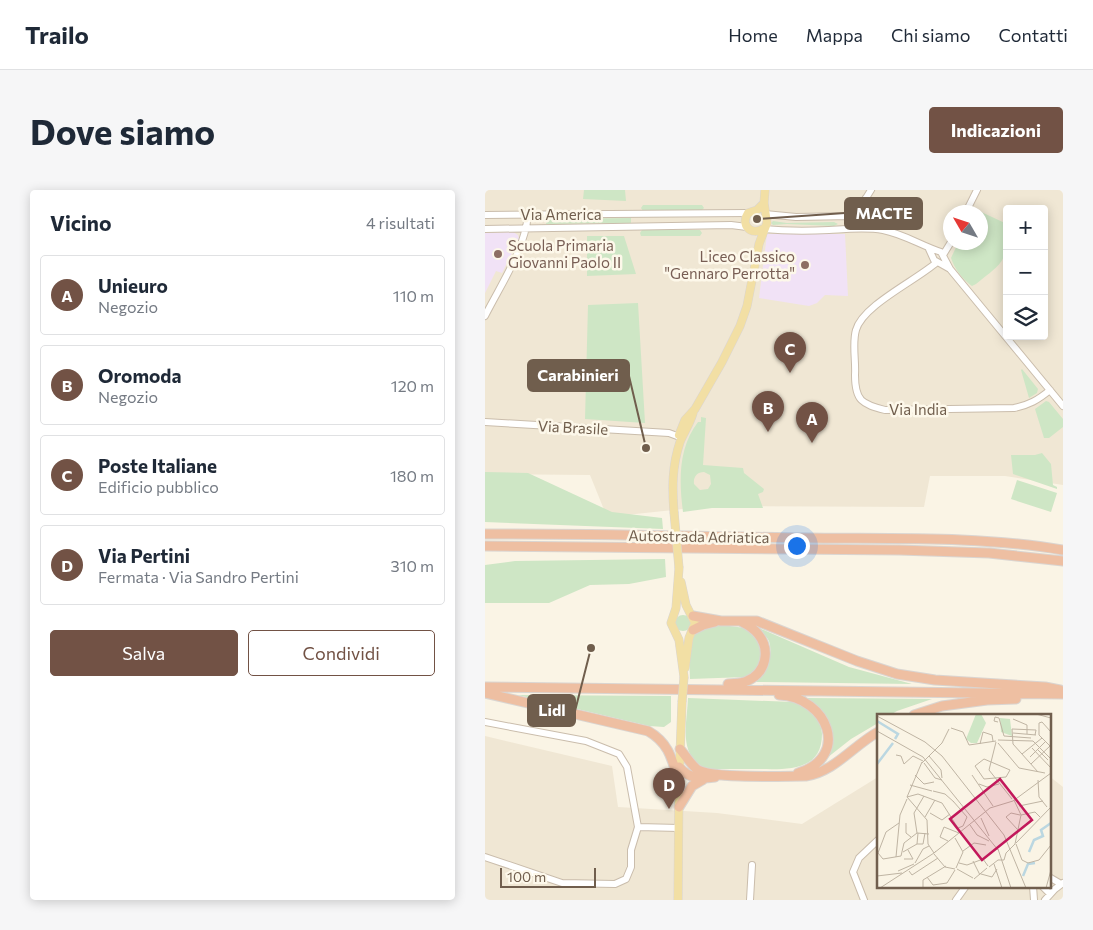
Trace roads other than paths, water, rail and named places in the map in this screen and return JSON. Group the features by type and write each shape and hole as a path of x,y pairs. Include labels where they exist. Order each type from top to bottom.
{"highway":[{"name":"Autostrada Adriatica","path":"485,534 904,539 992,542 1061,550"},
{"name":"Autostrada Adriatica","path":"485,546 899,550 989,553 1059,560"},
{"path":"692,614 721,621"},
{"path":"692,632 703,625 721,621 757,621 857,661 897,674 935,680 1045,687 1063,690"},
{"path":"707,689 716,684 748,681 759,672 765,663 766,651 762,640 755,630 742,621"},
{"path":"485,687 1063,694"},
{"path":"737,689 751,694 788,695 809,704 823,718 829,740 819,761 808,770 786,776"},
{"path":"485,693 647,730 667,746 679,782"},
{"path":"916,714 942,706 987,700 1063,699"},
{"path":"679,767 685,774 691,777 704,778 727,775 786,776 815,774 830,767 867,738 877,733"},
{"path":"681,750 699,770 727,775"},
{"path":"679,807 692,786 704,778"}],"main road":[{"path":"678,900 679,767 682,702 687,646 695,623 692,614 686,606 679,569 672,486 675,459 679,437 685,420 695,409 740,326 747,306 759,244 767,220 764,203 765,190"},
{"path":"759,244 755,232 747,227 745,218 748,213 757,210 764,203"},
{"path":"757,210 765,214"},
{"path":"755,232 763,229"},
{"path":"679,569 676,608 671,627 676,633 684,677"},
{"path":"673,616 679,611 692,614"},
{"path":"676,633 683,635 692,632"}],"street":[{"path":"850,228 851,216 871,190"},
{"path":"970,205 977,190"},
{"path":"866,198 867,215 880,223 884,230"},
{"name":"Via America","path":"485,215 748,213"},
{"path":"485,316 527,229 528,214"},
{"path":"709,214 710,226"},
{"path":"765,214 789,217 851,216 909,238 941,253 950,269 1063,406"},
{"path":"636,215 636,227"},
{"name":"Via America","path":"485,229 731,225 747,227"},
{"path":"763,229 828,230 850,228 884,230"},
{"path":"929,249 935,260 950,269"},
{"name":"Via India","path":"944,250 941,253 942,260 935,260 927,270 869,311 858,324 855,332 855,380 856,393 861,401 867,406 885,410 1014,408 1026,406 1039,399 1049,390"},
{"name":"Via Brasile","path":"485,422 661,433 679,437"},
{"path":"485,722 586,741 619,754 627,767 638,827 631,850 631,867 626,879 615,884 562,883 485,857"},
{"path":"638,827 679,828"},
{"path":"864,900 853,872 859,858 877,841"},
{"path":"750,900 753,865"},
{"path":"1045,900 1062,884"},
{"path":"956,900 964,888"},
{"path":"1044,888 1050,894"}],"place":[{"name":"MACTE","path":"757,219"},
{"name":"Scuola Primaria Giovanni Paolo II","path":"498,254"},
{"name":"Liceo Classico \"Gennaro Perrotta\"","path":"805,265"},
{"name":"Poste Italiane","path":"790,373"},
{"name":"Oromoda","path":"768,432"},
{"name":"Unieuro","path":"812,443"},
{"name":"Carabinieri","path":"646,448"},
{"name":"Lidl","path":"591,648"},
{"name":"Via Pertini","path":"669,809"}]}
